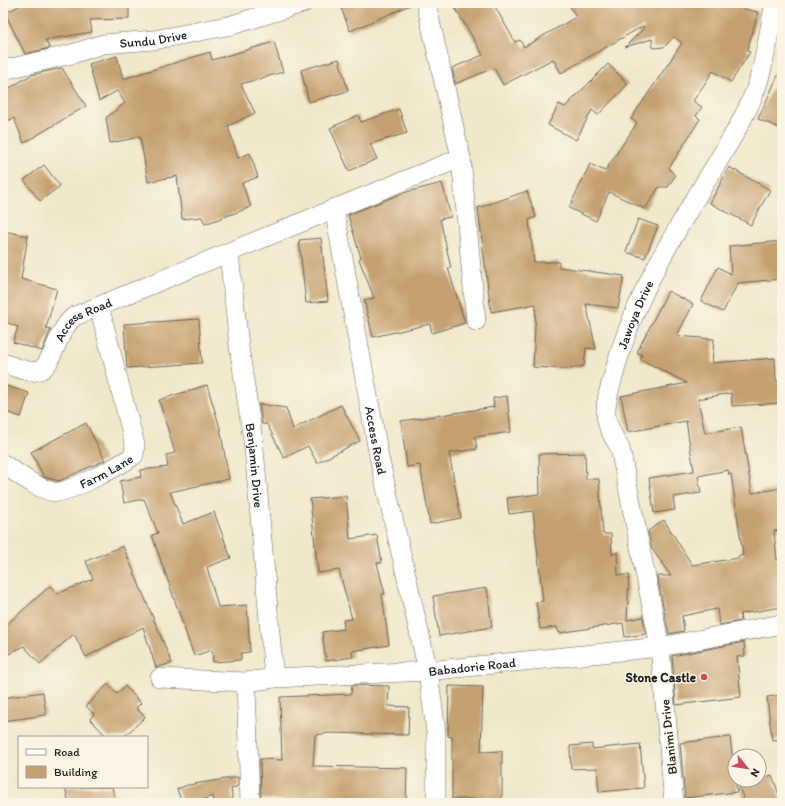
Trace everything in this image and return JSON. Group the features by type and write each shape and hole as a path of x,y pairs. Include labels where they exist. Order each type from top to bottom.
{"street":[{"name":"Sundu Drive","path":"3,70 72,54 103,44 154,40 232,24 303,3"},
{"path":"426,3 461,158 476,321"},
{"name":"Jawoya Drive","path":"660,647 620,448 610,432 606,416 607,400 617,361 632,320 652,276 739,125 758,84 768,47 775,3"},
{"name":"Access Road","path":"3,363 30,371 38,371 45,367 50,361 63,328 68,321 99,306 334,208 461,158"},
{"name":"Access Road","path":"334,208 379,457 428,671 436,732 436,803"},
{"name":"Benjamin Drive","path":"229,253 239,346 254,448 274,678"},
{"name":"Farm Lane","path":"3,464 43,489 56,492 102,474 134,455 135,445 99,306"},
{"name":"Babadorie Road","path":"160,678 246,682 274,678 428,671 660,647 782,624"},
{"name":"Blanimi Drive","path":"660,647 674,803"},
{"path":"246,682 250,803"}],"building":[{"path":"25,3 129,3 129,19 90,20 92,32 45,40 50,48 25,54 5,13"},
{"path":"339,3 415,3 350,31"},
{"path":"452,3 493,3 515,42 520,40 524,47 576,17 568,3 741,3 740,8 758,12 747,51 750,52 731,82 713,71 693,101 702,107 696,116 700,119 669,168 675,176 668,187 659,187 645,209 609,192 596,221 569,208 590,164 605,171 637,123 631,119 682,43 674,37 664,47 653,48 652,39 625,47 644,28 643,26 561,73 553,59 503,85 494,68 455,84 452,68 483,55"},
{"path":"274,42 283,72 241,84 255,113 228,126 238,158 250,153 258,177 242,183 251,207 205,224 202,217 182,219 177,176 148,182 140,137 110,143 106,118 125,103 117,91 99,101 89,64 117,56 123,79 210,52 212,60"},
{"path":"339,59 348,91 309,102 301,70"},
{"path":"608,64 628,84 598,115 592,110 576,140 548,125 559,104 565,107"},
{"path":"782,67 782,129 758,119"},
{"path":"62,68 86,106 24,143 14,118 3,123 3,92 31,75"},
{"path":"399,109 407,133 370,144 377,159 349,171 330,128 358,115 361,122"},
{"path":"44,165 60,186 40,201 24,180"},
{"path":"729,167 770,190 751,225 710,203"},
{"path":"442,183 451,217 440,219 451,268 448,268 465,323 432,333 430,324 373,337 364,300 374,298 359,259 361,258 348,215 403,193"},
{"path":"527,191 536,217 529,220 534,262 559,262 559,267 624,276 618,308 586,304 596,349 586,348 584,366 567,369 533,367 536,304 491,312 478,208"},
{"path":"638,219 658,226 645,258 626,252"},
{"path":"3,231 28,236 21,279 57,289 46,328 51,329 42,351 13,342 18,327 3,321"},
{"path":"321,238 328,301 306,303 299,240"},
{"path":"782,241 782,279 738,283 723,312 701,301 718,267 731,274 729,246"},
{"path":"668,291 693,304 677,336 714,339 712,363 775,358 776,380 780,382 782,403 732,406 731,393 698,399 705,433 741,427 752,493 782,488 782,530 774,531 777,560 782,559 782,607 740,614 741,621 719,625 717,609 682,616 684,631 669,634 657,576 671,576 652,549 648,531 664,520 692,565 739,558 738,556 743,555 731,474 729,475 728,470 698,476 701,493 673,497 675,510 654,513 649,478 694,471 686,421 628,432 621,396 687,383 640,359 642,355 637,352"},
{"path":"199,319 202,363 127,368 124,324"},
{"path":"3,385 29,393 21,417 3,411"},
{"path":"207,385 220,428 229,479 170,492 183,524 214,512 231,558 207,567 218,607 247,605 250,652 241,653 241,660 213,662 212,650 194,656 152,535 158,533 144,499 124,503 120,481 141,477 140,470 168,467 166,455 175,453 159,400"},
{"path":"507,396 511,432 475,437 477,449 449,453 461,518 430,524 420,465 407,467 401,421 494,407 493,398"},
{"path":"259,404 286,408 293,429 341,405 360,441 317,463 308,446 284,458 267,424 262,424"},
{"path":"86,423 105,460 59,481 44,477 31,452"},
{"path":"585,453 586,479 599,479 603,534 611,534 612,555 617,552 618,575 629,575 627,620 643,617 646,634 625,637 623,623 559,633 557,627 540,629 536,602 543,601 533,511 509,514 507,498 540,494 539,454"},
{"path":"346,496 350,539 377,535 382,563 377,563 385,594 382,594 389,645 352,651 353,657 326,661 322,632 344,629 343,620 352,619 339,570 318,573 310,499"},
{"path":"123,546 172,663 156,668 143,627 86,657 74,634 40,664 24,646 3,657 3,628 50,586 57,594 93,579 86,561"},
{"path":"487,588 492,627 439,636 433,596"},
{"name":"Stone Castle","path":"744,642 745,656 737,657 741,697 676,705 672,656"},
{"path":"108,684 117,694 125,686 141,703 136,708 145,717 125,736 106,736 90,719 94,714 86,706"},
{"path":"352,685 389,686 388,706 409,707 408,735 329,733 315,735 313,766 407,768 406,803 332,803 261,799 260,759 282,760 280,697 351,694"},
{"path":"449,686 483,687 481,752 502,751 502,799 452,799 452,737 448,736"},
{"path":"43,692 46,715 3,721 3,698"},
{"path":"782,695 782,739 772,740 767,697"},
{"path":"730,737 731,748 727,748 727,788 736,788 737,792 685,798 680,743"},
{"path":"592,744 592,749 640,744 644,788 599,792 597,768 571,769 570,746"},
{"path":"772,775 782,803 745,803 740,788 767,788 767,777"},
{"path":"238,777 238,786 231,789 233,803 214,803 213,796 194,803 182,803 177,789 188,785"},
{"path":"65,788 112,788 116,803 69,803"}],"place":[{"name":"Stone Castle","path":"704,677"}]}
